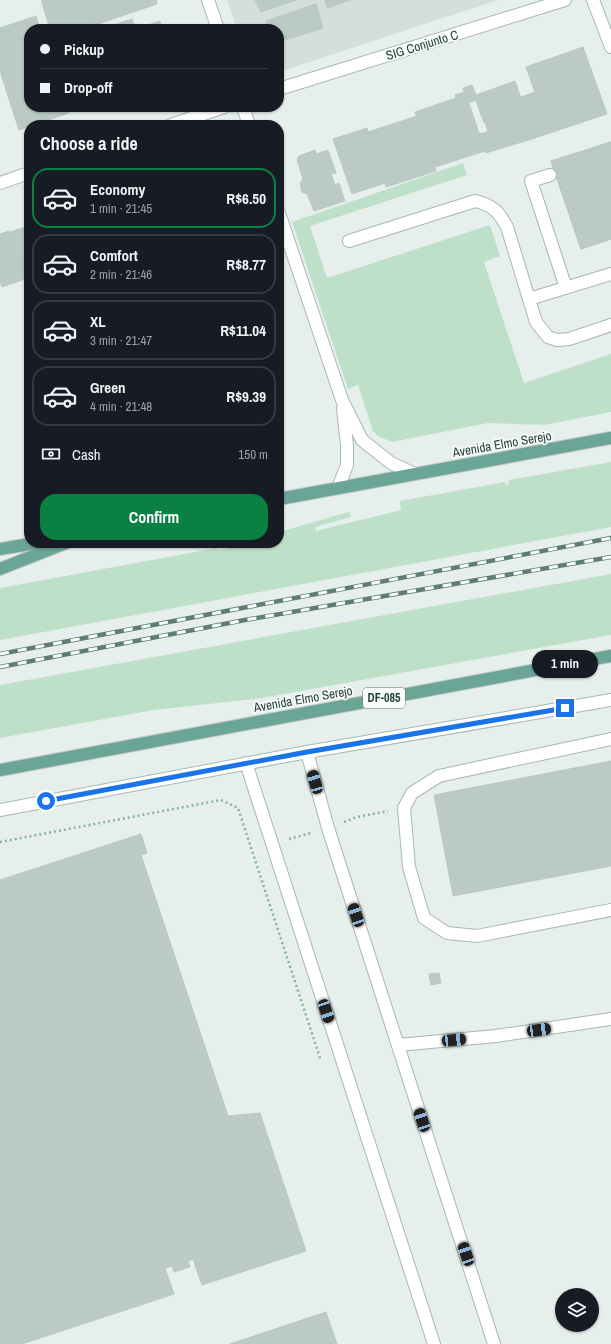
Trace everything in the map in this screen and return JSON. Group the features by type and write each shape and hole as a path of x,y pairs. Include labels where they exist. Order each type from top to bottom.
{"main road":[{"name":"Avenida Elmo Serejo","path":"284,498 611,438"},
{"path":"0,550 24,545"},
{"path":"0,569 53,548"},
{"name":"Avenida Elmo Serejo","path":"0,770 611,656"}],"street":[{"path":"208,0 216,24"},
{"name":"SIG Conjunto C","path":"284,87 565,0"},
{"path":"593,0 608,31 611,47"},
{"path":"186,120 209,112"},
{"path":"0,183 24,175"},
{"path":"550,175 531,181 566,288"},
{"path":"349,240 475,201 485,204 499,213 507,227 536,322 548,337 557,340 569,339 611,325"},
{"path":"284,228 342,400 362,440 391,463 415,474"},
{"path":"529,299 611,274"},
{"path":"338,488 347,465 347,445 342,400"},
{"path":"0,810 307,752 611,700"},
{"path":"611,739 439,776 412,794 404,808 410,867 424,918 447,933 477,936 611,910"},
{"path":"307,752 328,828 494,1344"},
{"path":"246,763 434,1344"},
{"path":"398,1045 496,1036 611,1019"}],"path":[{"path":"0,842 221,800 238,808 322,1063"}],"shaded area":[{"path":"227,0 498,0 284,70 284,24 235,24"}],"green space":[{"path":"463,163 467,175 310,226 327,278 490,225 500,256 484,262 524,383 611,354 611,412 544,425 488,423 392,442 378,436 373,431 358,385 348,389 292,222"},
{"path":"611,462 611,527 0,640 0,588 217,548 218,550 232,548 284,548 284,531 349,512 351,517 315,527 316,531 401,510 400,501 505,482 506,485 509,484 509,480"},
{"path":"611,574 611,635 262,698 154,710 0,738 0,685"}],"building":[{"path":"42,0 87,0 94,24 48,24"},
{"path":"87,0 156,0 157,4 95,24"},
{"path":"255,0 296,0 261,12"},
{"path":"325,0 351,0 327,8"},
{"path":"316,4 323,28 284,40 284,24 267,24 266,21"},
{"path":"36,16 38,24 24,24 24,55 0,63 0,28"},
{"path":"132,19 134,24 116,24"},
{"path":"160,21 161,24 151,24"},
{"path":"583,47 607,114 535,138 521,97 535,92 526,67"},
{"path":"24,55 24,112 69,113 48,120 24,120 24,128 19,130 0,71 0,63"},
{"path":"515,81 535,138 486,153 479,134 488,132 485,122 484,123 476,100 468,103 463,88 472,85 476,95"},
{"path":"465,92 485,151 435,167 415,112 456,98 455,95"},
{"path":"417,116 436,171 386,187 368,132"},
{"path":"367,128 385,183 352,194 333,139"},
{"path":"611,142 611,172 604,174 611,196 611,239 581,249 551,161"},
{"path":"611,142 611,239 581,249 551,161"},
{"path":"315,150 316,154 328,150 336,173 331,174 335,185 339,183 345,201 314,211 307,194 302,192 300,183 303,179 297,160 299,156"},
{"path":"24,228 24,275 10,232"},
{"path":"9,231 24,276 24,279 2,287 0,282 0,234"},
{"path":"611,761 611,866 453,896 434,795"},
{"path":"141,834 147,853 141,855 228,1116 260,1113 306,1251 202,1285 193,1259 188,1261 190,1267 174,1272 172,1266 165,1268 174,1294 22,1344 0,1344 0,880"},
{"path":"439,973 441,983 431,985 429,974"},
{"path":"326,1312 337,1344 230,1344"}],"railway":[{"path":"0,654 611,538"},
{"path":"0,667 245,620 611,557"}],"route":[{"path":"46,801 307,752 565,708"}]}
